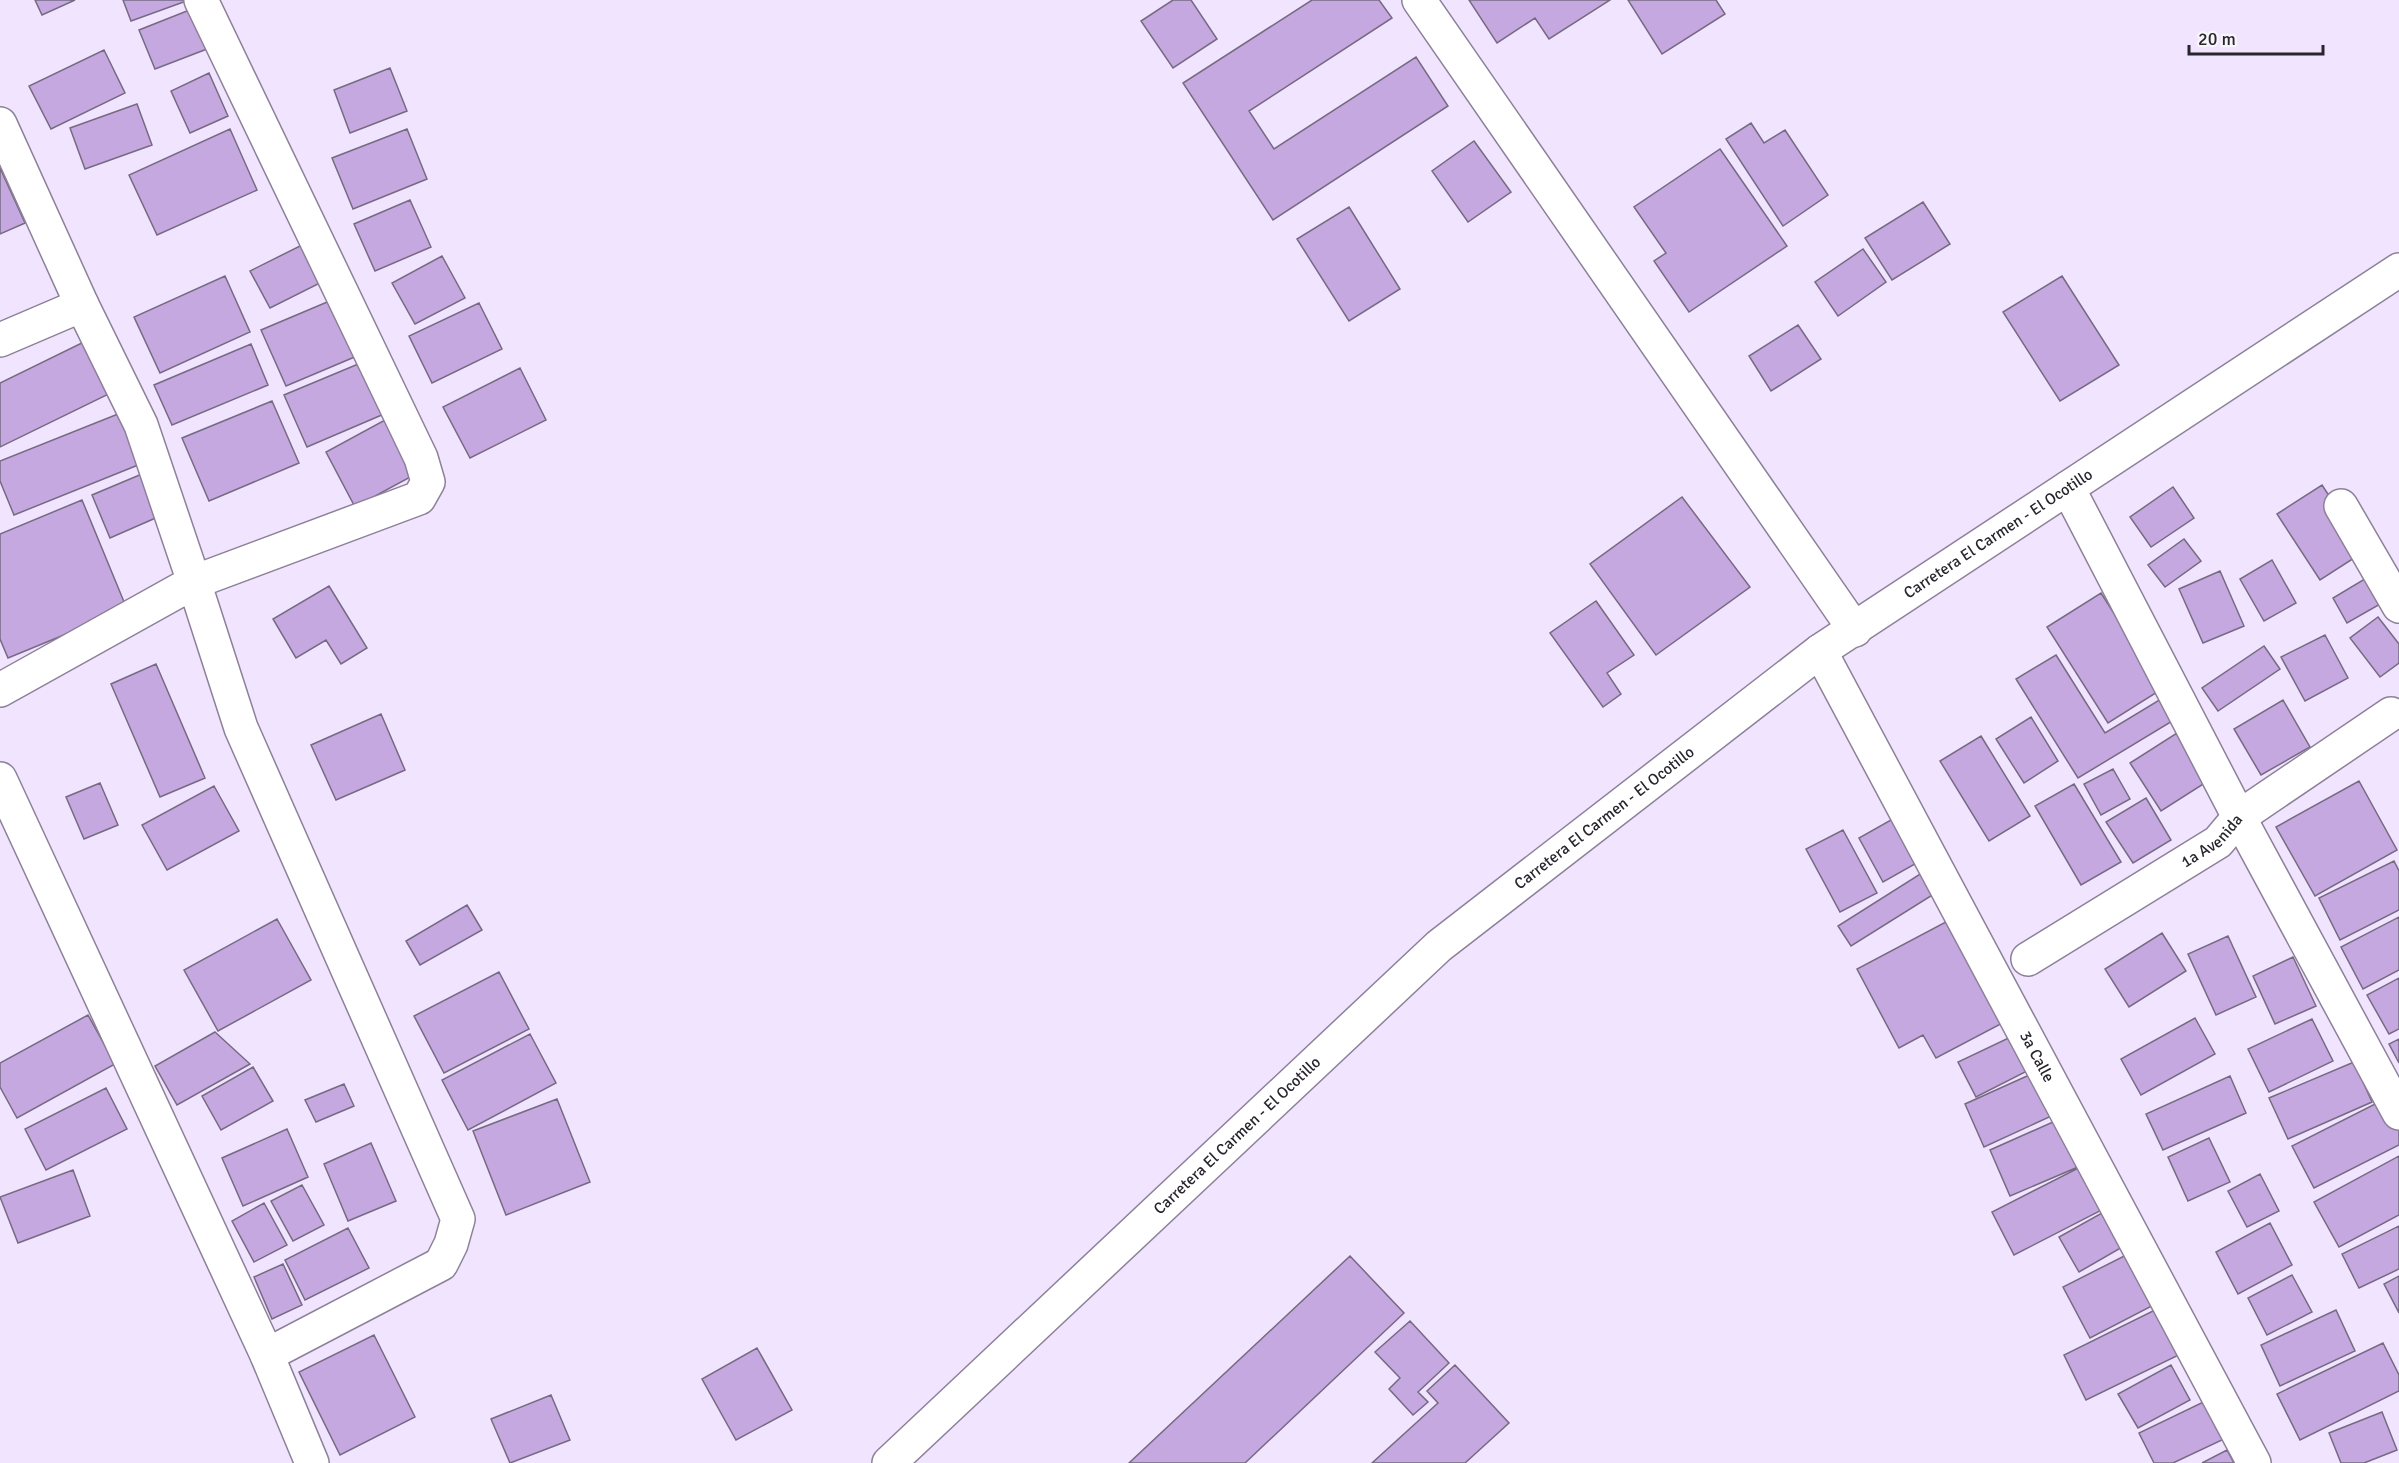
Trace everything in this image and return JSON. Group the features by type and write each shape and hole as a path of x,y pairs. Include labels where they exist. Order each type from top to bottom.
{"street":[{"path":"0,690 194,582 419,498 428,482 421,458 201,0"},
{"path":"1419,0 1855,630"},
{"path":"0,124 82,304 141,425 241,728 458,1219 451,1244 441,1264 267,1355"},
{"name":"Carretera El Carmen - El Ocotillo","path":"889,1463 1439,946 1820,651 2399,270"},
{"path":"0,340 82,304"},
{"path":"2068,488 2239,817 2399,1113"},
{"path":"2341,506 2399,606"},
{"name":"3a Calle","path":"1820,651 2254,1463"},
{"name":"1a Avenida","path":"2028,959 2218,842 2239,817 2391,714"},
{"path":"0,779 267,1355 312,1463"}],"building":[{"path":"35,0 75,0 42,15"},
{"path":"123,0 189,0 131,21"},
{"path":"1173,0 1191,0 1217,39 1173,68 1141,21"},
{"path":"1312,0 1379,0 1392,18 1249,111 1274,149 1416,57 1448,106 1273,220 1183,83"},
{"path":"1469,0 1610,0 1549,39 1535,18 1497,43"},
{"path":"1628,0 1716,0 1725,14 1662,54"},
{"path":"192,9 207,49 155,69 139,30"},
{"path":"104,50 125,93 51,129 29,86"},
{"path":"390,68 407,111 350,133 334,90"},
{"path":"209,73 228,116 190,133 171,91"},
{"path":"137,104 152,145 85,169 70,128"},
{"path":"1751,123 1764,143 1785,130 1828,195 1783,226 1726,139"},
{"path":"230,129 257,190 157,235 129,175"},
{"path":"407,129 427,179 353,209 332,158"},
{"path":"1474,141 1511,192 1468,222 1432,171"},
{"path":"1720,149 1787,246 1689,312 1654,261 1666,253 1634,207"},
{"path":"0,168 25,223 0,234"},
{"path":"410,200 431,247 375,271 354,224"},
{"path":"1923,202 1950,244 1892,280 1865,238"},
{"path":"1349,207 1400,289 1349,321 1297,239"},
{"path":"304,244 324,281 270,308 250,271"},
{"path":"1863,249 1886,282 1838,316 1815,282"},
{"path":"442,256 465,298 415,324 392,283"},
{"path":"225,276 250,332 160,373 134,317"},
{"path":"2062,276 2119,365 2060,401 2003,312"},
{"path":"339,297 364,353 286,386 261,330"},
{"path":"479,303 502,349 432,383 409,336"},
{"path":"1798,325 1821,359 1771,391 1749,356"},
{"path":"94,337 121,388 0,447 0,383"},
{"path":"251,344 268,385 172,425 154,385"},
{"path":"363,362 384,414 307,447 284,395"},
{"path":"520,368 546,420 470,458 443,407"},
{"path":"272,401 299,463 209,501 182,438"},
{"path":"128,410 148,461 14,515 0,481 0,461"},
{"path":"385,420 414,475 355,507 326,452"},
{"path":"149,471 167,513 110,538 92,495"},
{"path":"2322,485 2365,551 2320,580 2277,514"},
{"path":"2173,487 2194,518 2151,547 2130,517"},
{"path":"1682,497 1750,587 1656,655 1590,564"},
{"path":"82,500 127,609 8,658 0,639 0,534"},
{"path":"2184,539 2201,561 2165,587 2148,565"},
{"path":"2272,560 2296,603 2264,621 2240,579"},
{"path":"2220,571 2244,626 2203,643 2179,589"},
{"path":"2368,577 2382,603 2347,623 2333,598"},
{"path":"329,586 367,648 341,664 326,640 296,658 273,619"},
{"path":"2101,593 2162,689 2108,723 2047,627"},
{"path":"1596,601 1634,655 1607,673 1621,694 1603,707 1550,633"},
{"path":"2378,617 2399,644 2399,663 2380,677 2350,638"},
{"path":"2325,635 2348,678 2305,701 2281,657"},
{"path":"2264,646 2280,669 2218,711 2202,688"},
{"path":"2056,655 2105,733 2161,699 2174,720 2078,778 2016,679"},
{"path":"156,664 205,778 160,797 111,684"},
{"path":"2283,700 2310,747 2261,775 2234,729"},
{"path":"381,714 405,770 336,800 311,745"},
{"path":"2031,717 2058,761 2024,783 1996,739"},
{"path":"2177,733 2208,781 2161,811 2130,763"},
{"path":"1981,736 2030,816 1989,841 1940,761"},
{"path":"2113,769 2130,799 2101,815 2084,784"},
{"path":"2359,781 2397,850 2315,896 2276,827"},
{"path":"100,783 118,825 84,839 66,797"},
{"path":"2074,784 2121,862 2081,885 2035,806"},
{"path":"214,786 239,831 167,870 142,825"},
{"path":"2146,798 2171,840 2133,863 2106,822"},
{"path":"1898,816 1922,860 1883,882 1859,838"},
{"path":"1843,830 1877,893 1840,912 1806,849"},
{"path":"2394,861 2399,871 2399,910 2340,940 2319,898"},
{"path":"1936,864 1950,884 1851,946 1838,926"},
{"path":"467,905 482,930 420,965 406,941"},
{"path":"1959,915 2014,1017 1936,1058 1923,1035 1899,1048 1857,969"},
{"path":"2399,917 2399,970 2363,989 2341,947"},
{"path":"277,919 311,980 218,1031 184,970"},
{"path":"2162,933 2186,971 2129,1007 2105,969"},
{"path":"2228,936 2256,997 2216,1015 2188,954"},
{"path":"2293,957 2316,1006 2275,1024 2253,976"},
{"path":"499,972 529,1029 444,1073 414,1016"},
{"path":"2399,978 2399,1029 2389,1034 2367,995"},
{"path":"88,1015 115,1064 17,1118 0,1087 0,1063"},
{"path":"2195,1018 2215,1054 2141,1095 2121,1059"},
{"path":"2312,1019 2333,1061 2269,1092 2248,1049"},
{"path":"215,1032 250,1064 177,1105 155,1066"},
{"path":"530,1034 556,1083 468,1130 442,1080"},
{"path":"2017,1034 2033,1068 1976,1097 1958,1062"},
{"path":"2399,1039 2399,1063 2389,1044"},
{"path":"2354,1062 2372,1102 2288,1139 2269,1098"},
{"path":"253,1067 273,1101 221,1130 202,1096"},
{"path":"2038,1071 2058,1113 1984,1147 1965,1104"},
{"path":"2230,1076 2246,1113 2163,1150 2146,1114"},
{"path":"344,1084 354,1106 316,1122 305,1100"},
{"path":"106,1088 127,1129 46,1170 25,1129"},
{"path":"557,1099 590,1182 506,1215 473,1131"},
{"path":"2383,1100 2399,1130 2399,1145 2314,1188 2292,1146"},
{"path":"2071,1114 2092,1161 2010,1196 1990,1150"},
{"path":"287,1129 308,1177 243,1206 222,1158"},
{"path":"2209,1138 2230,1182 2188,1201 2168,1157"},
{"path":"371,1143 396,1201 348,1221 324,1164"},
{"path":"2102,1156 2125,1198 2014,1255 1992,1212"},
{"path":"2399,1156 2399,1215 2339,1247 2314,1202"},
{"path":"73,1170 90,1216 18,1243 0,1197"},
{"path":"2260,1174 2279,1211 2247,1227 2228,1191"},
{"path":"302,1185 324,1225 293,1241 271,1201"},
{"path":"264,1203 287,1245 254,1262 232,1221"},
{"path":"2118,1204 2138,1238 2079,1272 2059,1237"},
{"path":"2270,1223 2292,1265 2238,1294 2216,1252"},
{"path":"2399,1226 2399,1269 2359,1288 2342,1254"},
{"path":"348,1228 369,1268 305,1300 285,1260"},
{"path":"2146,1245 2173,1295 2090,1338 2063,1287"},
{"path":"1350,1256 1404,1313 1245,1463 1129,1463"},
{"path":"283,1264 302,1305 272,1319 254,1277"},
{"path":"2292,1275 2312,1312 2267,1335 2248,1298"},
{"path":"2399,1276 2399,1313 2384,1284"},
{"path":"2165,1305 2187,1351 2086,1400 2064,1355"},
{"path":"2336,1310 2355,1351 2280,1386 2261,1345"},
{"path":"1410,1321 1449,1363 1418,1392 1428,1402 1413,1415 1389,1389 1400,1378 1375,1352"},
{"path":"374,1335 415,1417 340,1455 299,1372"},
{"path":"2383,1343 2399,1375 2399,1391 2300,1440 2277,1394"},
{"path":"757,1348 792,1410 736,1440 702,1379"},
{"path":"1455,1365 1509,1423 1465,1463 1372,1463 1438,1403 1427,1391"},
{"path":"2171,1365 2190,1400 2138,1428 2118,1394"},
{"path":"2220,1394 2239,1432 2173,1463 2154,1463 2139,1433"},
{"path":"551,1395 570,1440 510,1463 491,1419"},
{"path":"2382,1412 2397,1450 2364,1463 2341,1463 2329,1433"},
{"path":"2227,1450 2234,1463 2202,1463"}]}
